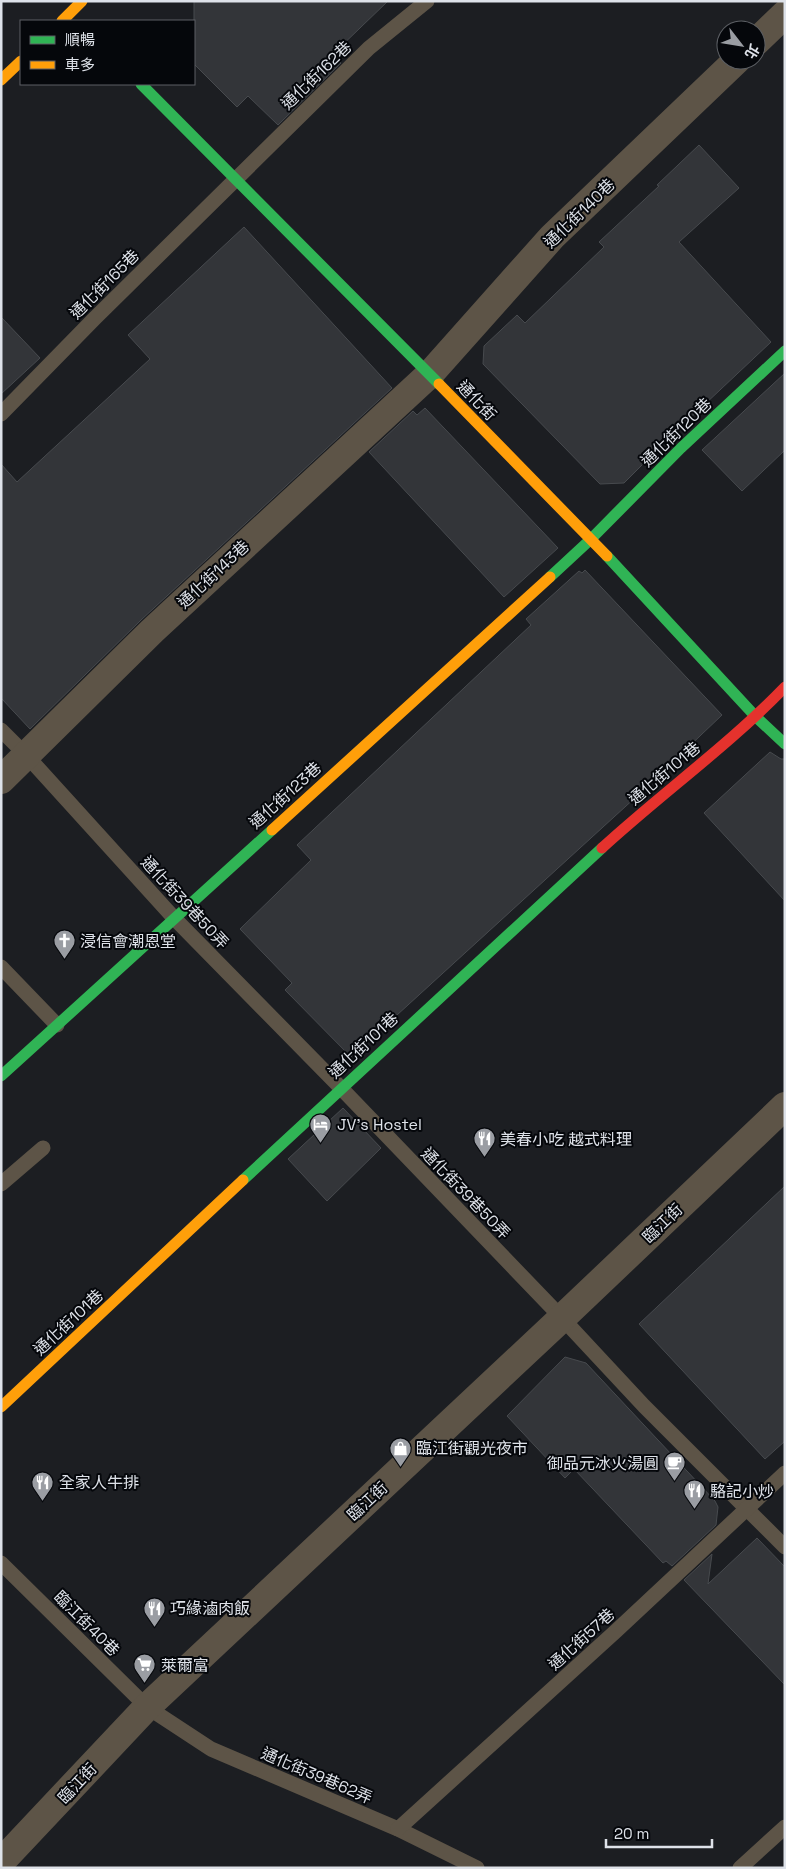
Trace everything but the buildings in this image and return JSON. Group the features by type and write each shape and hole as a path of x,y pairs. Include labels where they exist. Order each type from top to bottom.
{"street":[{"path":"62,1 80,20"},
{"path":"63,20 82,1"},
{"path":"766,32 785,14"},
{"path":"1,80 20,61"},
{"name":"通化街140巷","path":"430,374 552,237 727,70"},
{"name":"通化街","path":"142,85 234,180 430,374 591,538 756,717 785,744"},
{"name":"通化街120巷","path":"591,538 681,448 785,351"},
{"name":"通化街143巷","path":"1,780 28,756 152,630 430,374"},
{"name":"通化街123巷","path":"1,1076 591,538"},
{"name":"通化街101巷","path":"1,1407 341,1088 644,810 756,717 785,687"},
{"name":"臨江街","path":"1,1862 147,1707 785,1106"}],"lane":[{"name":"通化街162巷","path":"234,180 369,48 427,1"},
{"name":"通化街165巷","path":"1,414 234,180"},
{"name":"通化街39巷50弄","path":"1,730 28,756 174,918 341,1088 644,1406 785,1547"},
{"path":"1,967 57,1025"},
{"path":"1,1184 43,1148"},
{"name":"通化街57巷","path":"398,1830 616,1631 785,1472"},
{"name":"臨江街40巷","path":"1,1563 147,1707"},
{"name":"通化街39巷62弄","path":"147,1707 211,1749 398,1830 477,1868"},
{"path":"740,1868 785,1827"}],"traffic: fast":[{"path":"142,85 439,384"},
{"path":"550,577 591,539 681,448 785,351"},
{"path":"607,556 756,717 785,744"},
{"path":"1,1076 272,830"},
{"path":"243,1180 602,848"}],"traffic: slow":[{"path":"63,20 82,1"},
{"path":"1,80 20,62"},
{"path":"439,384 607,556"},
{"path":"272,830 550,577"},
{"path":"1,1407 243,1180"}],"traffic: jam":[{"path":"602,848 741,729 785,687"}],"place":[{"name":"浸信會潮恩堂","path":"64,960"},
{"name":"JV's Hostel","path":"321,1143"},
{"name":"美春小吃 越式料理","path":"484,1158"},
{"name":"臨江街觀光夜市","path":"400,1467"},
{"name":"御品元冰火湯圓","path":"675,1482"},
{"name":"全家人牛排","path":"43,1501"},
{"name":"駱記小炒","path":"694,1510"},
{"name":"巧緣滷肉飯","path":"154,1627"},
{"name":"萊爾富","path":"145,1684"}]}
